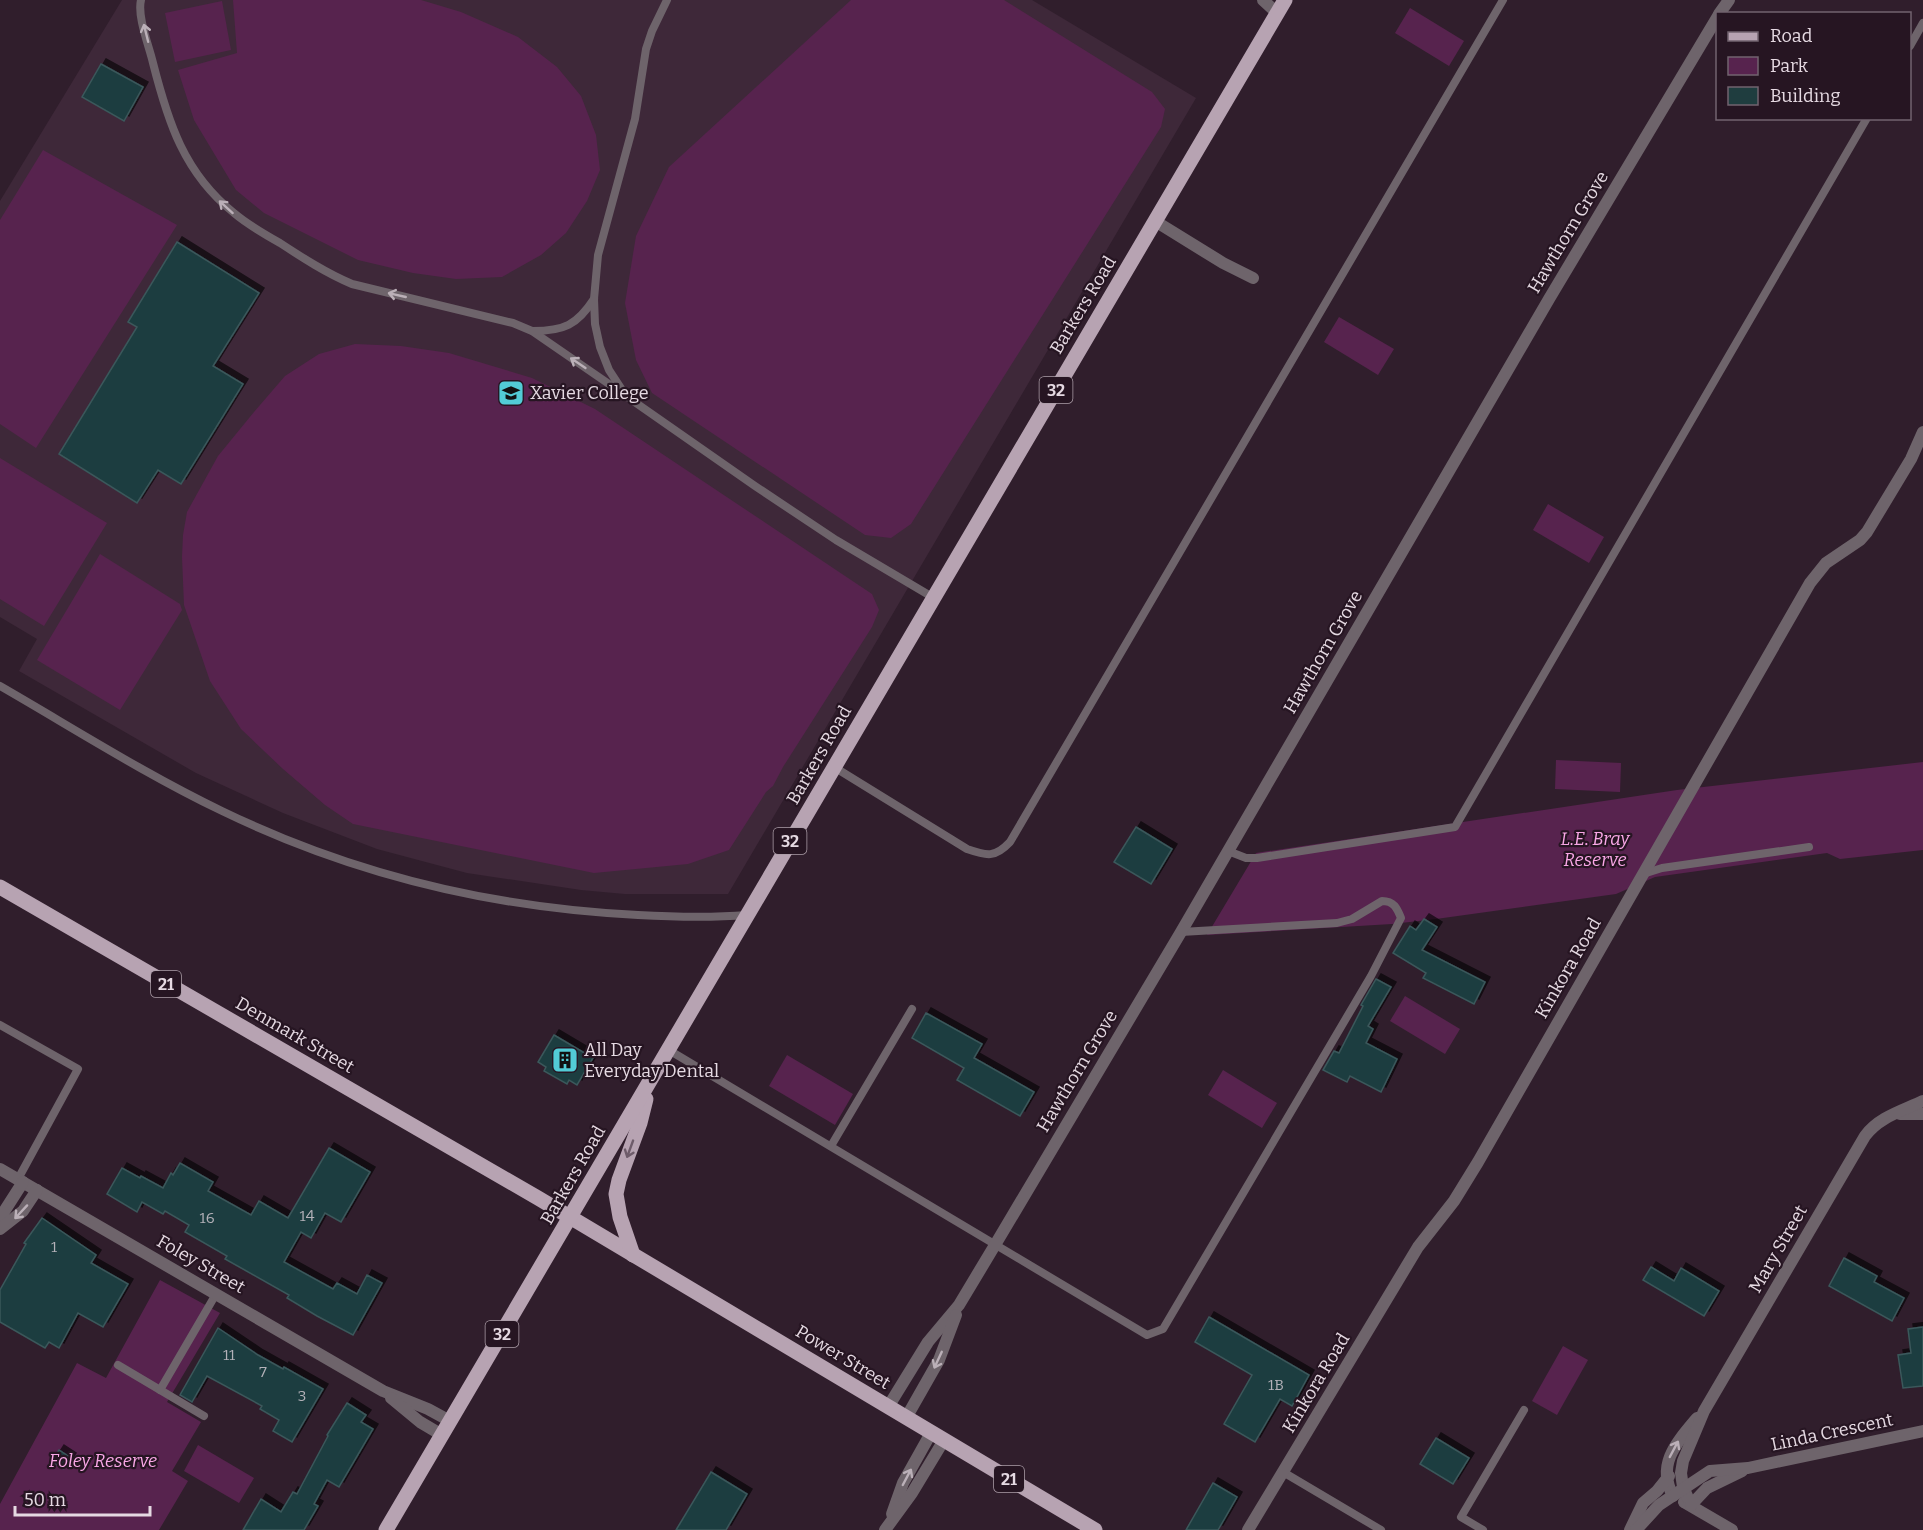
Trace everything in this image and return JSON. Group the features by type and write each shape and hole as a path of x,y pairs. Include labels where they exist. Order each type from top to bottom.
{"main road":[{"name":"Barkers Road","path":"386,1530 1281,7"},
{"name":"Denmark Street","path":"0,887 570,1218"},
{"path":"633,1255 620,1217 616,1194 654,1073"},
{"name":"Power Street","path":"570,1218 1095,1530"}],"street":[{"path":"1263,0 1281,7"},
{"name":"Hawthorn Grove","path":"888,1407 928,1342 959,1305 995,1245 1716,18"},
{"path":"1155,221 1223,263 1253,278"},
{"name":"Kinkora Road","path":"1248,1530 1418,1247 1454,1201 1478,1161 1810,583 1826,563 1860,540 1867,531 1911,459 1923,432"},
{"name":"Mary Street","path":"1673,1496 1667,1479 1668,1462 1672,1450 1704,1411 1865,1136 1878,1122 1923,1101"},
{"path":"1893,1114 1923,1114"},
{"name":"Foley Street","path":"0,1169 383,1391 420,1422 446,1428"},
{"path":"0,1218 20,1181"},
{"path":"0,1228 23,1211 37,1191"},
{"name":"Hawthorn Grove","path":"906,1418 939,1360 959,1305"},
{"name":"Mary Street","path":"1683,1487 1683,1466 1704,1411"},
{"name":"Linda Crescent","path":"1673,1496 1683,1487 1710,1471 1748,1468 1923,1431"},
{"path":"887,1527 912,1493 938,1437"},
{"path":"1630,1530 1643,1503 1674,1471 1683,1466"},
{"name":"Linda Crescent","path":"1691,1505 1713,1484 1748,1468"},
{"path":"1683,1487 1691,1505"},
{"path":"1636,1530 1651,1511 1673,1496 1732,1530"}],"lane":[{"path":"626,396 609,370 600,347 595,324 594,299 598,255 635,119 646,49 667,0"},
{"path":"834,767 967,849 986,855 995,854 1003,850 1010,842 1503,0"},
{"path":"140,1 143,22 168,120 180,149 206,187 235,214 326,272 352,284 498,318 532,331 794,513 934,598"},
{"path":"1911,44 1923,23"},
{"path":"1228,851 1246,858 1257,858 1455,827 1866,120"},
{"path":"532,331 553,331 567,326 586,311 594,299"},
{"path":"0,686 222,811 289,841 346,862 468,894 549,908 717,918 747,915"},
{"path":"1643,874 1668,867 1809,847"},
{"path":"667,1049 1147,1335 1163,1329 1371,976 1401,918 1398,908 1392,903 1382,901 1352,919 1337,923 1181,932"},
{"path":"831,1146 912,1009"},
{"path":"0,1025 78,1069 20,1181"},
{"path":"160,1390 216,1294"},
{"path":"118,1365 204,1416"},
{"path":"1484,1530 1461,1517 1524,1410"},
{"path":"1283,1472 1381,1530"}],"shaded area":[{"name":"Xavier College","path":"122,0 1032,0 1196,98 728,894 625,894 581,890 467,873 377,849 283,813 196,773 19,671 37,639 0,617 0,201"}],"green space":[{"path":"233,0 421,0 461,12 518,37 557,67 581,96 596,135 600,170 587,201 566,233 541,255 502,277 456,279 413,273 358,260 264,213 236,190 194,120 178,70 237,53"},
{"path":"851,0 1004,0 1152,92 1165,109 1161,127 911,524 891,538 865,535 652,393 636,360 625,303 636,236 669,167"},
{"path":"222,1 231,50 175,62 165,13"},
{"path":"1410,8 1464,41 1449,66 1395,33"},
{"path":"43,150 177,225 36,448 0,424 0,220"},
{"path":"1339,317 1394,349 1378,375 1324,342"},
{"path":"355,344 401,346 449,353 532,378 595,409 872,594 879,610 872,627 773,786 766,792 729,850 688,864 594,873 353,824 325,805 241,729 210,681 184,605 182,557 187,512 218,456 285,376 319,354"},
{"path":"0,458 107,523 44,626 0,599"},
{"path":"1548,504 1604,537 1589,563 1533,530"},
{"path":"100,554 180,604 182,610 120,710 37,660"},
{"path":"1556,760 1621,763 1620,792 1555,789"},
{"name":"L.E. Bray Reserve","path":"1923,762 1923,850 1840,859 1827,853 1655,877 1616,894 1436,919 1392,924 1207,935 1256,853 1677,790"},
{"path":"1405,996 1460,1029 1445,1054 1390,1021"},
{"path":"787,1055 853,1094 835,1125 769,1086"},
{"path":"1223,1070 1277,1103 1262,1128 1208,1095"},
{"name":"Foley Reserve","path":"160,1280 220,1313 167,1402 201,1422 172,1471 188,1481 159,1530 0,1530 0,1504 77,1363 106,1378"},
{"path":"1563,1346 1588,1360 1557,1415 1532,1401"},
{"path":"198,1445 254,1478 239,1503 184,1471"}],"building":[{"path":"101,64 143,87 124,121 82,97"},
{"path":"177,242 259,293 213,366 243,384 181,484 158,470 137,503 59,454 137,327 128,322"},
{"path":"1136,827 1172,849 1151,884 1114,862"},
{"path":"1424,919 1437,927 1422,950 1485,982 1474,1004 1423,978 1426,973 1393,953 1410,926 1416,930"},
{"path":"1376,979 1391,987 1368,1026 1373,1029 1366,1043 1397,1059 1381,1092 1350,1076 1347,1082 1323,1070 1334,1051 1339,1053"},
{"path":"926,1013 982,1044 974,1058 1034,1092 1020,1116 957,1080 964,1068 912,1038"},
{"name":"All Day Everyday Dental","path":"554,1035 593,1058 577,1085 569,1080 567,1084 544,1071 546,1067 538,1062"},
{"path":"329,1148 370,1172 341,1222 325,1213 311,1238 301,1232 284,1262 333,1289 337,1283 357,1294 367,1275 382,1283 353,1335 317,1316 287,1298 289,1295 225,1259 227,1256 185,1232 189,1225 165,1211 163,1214 142,1202 137,1212 107,1194 122,1168 163,1188 171,1173 173,1175 180,1163 213,1182 208,1191 251,1215 259,1201 288,1218"},
{"path":"42,1218 96,1255 91,1263 128,1284 103,1327 78,1313 59,1348 49,1342 45,1348 0,1322 0,1290 26,1244 24,1243"},
{"path":"1844,1258 1877,1276 1874,1282 1904,1298 1892,1321 1829,1286"},
{"path":"1651,1267 1674,1281 1681,1268 1719,1291 1704,1316 1643,1280"},
{"path":"1209,1317 1309,1375 1292,1406 1280,1399 1255,1442 1224,1424 1252,1375 1195,1342"},
{"path":"1923,1327 1923,1386 1903,1388 1898,1355 1911,1353 1908,1329"},
{"path":"218,1328 258,1355 323,1389 292,1442 273,1431 279,1420 260,1409 262,1406 207,1376 192,1402 180,1395"},
{"path":"347,1403 366,1415 361,1422 373,1429 339,1487 327,1480 314,1504 318,1506 304,1530 243,1530 261,1499 281,1512 293,1492 297,1494 327,1435"},
{"path":"1436,1438 1469,1458 1453,1484 1420,1464"},
{"path":"59,1450 71,1458 63,1469 52,1461"},
{"path":"711,1472 747,1494 726,1530 676,1530"},
{"path":"1213,1483 1237,1497 1218,1530 1186,1530"}],"place":[{"name":"Xavier College","path":"511,393"},
{"name":"All Day Everyday Dental","path":"565,1060"}]}
